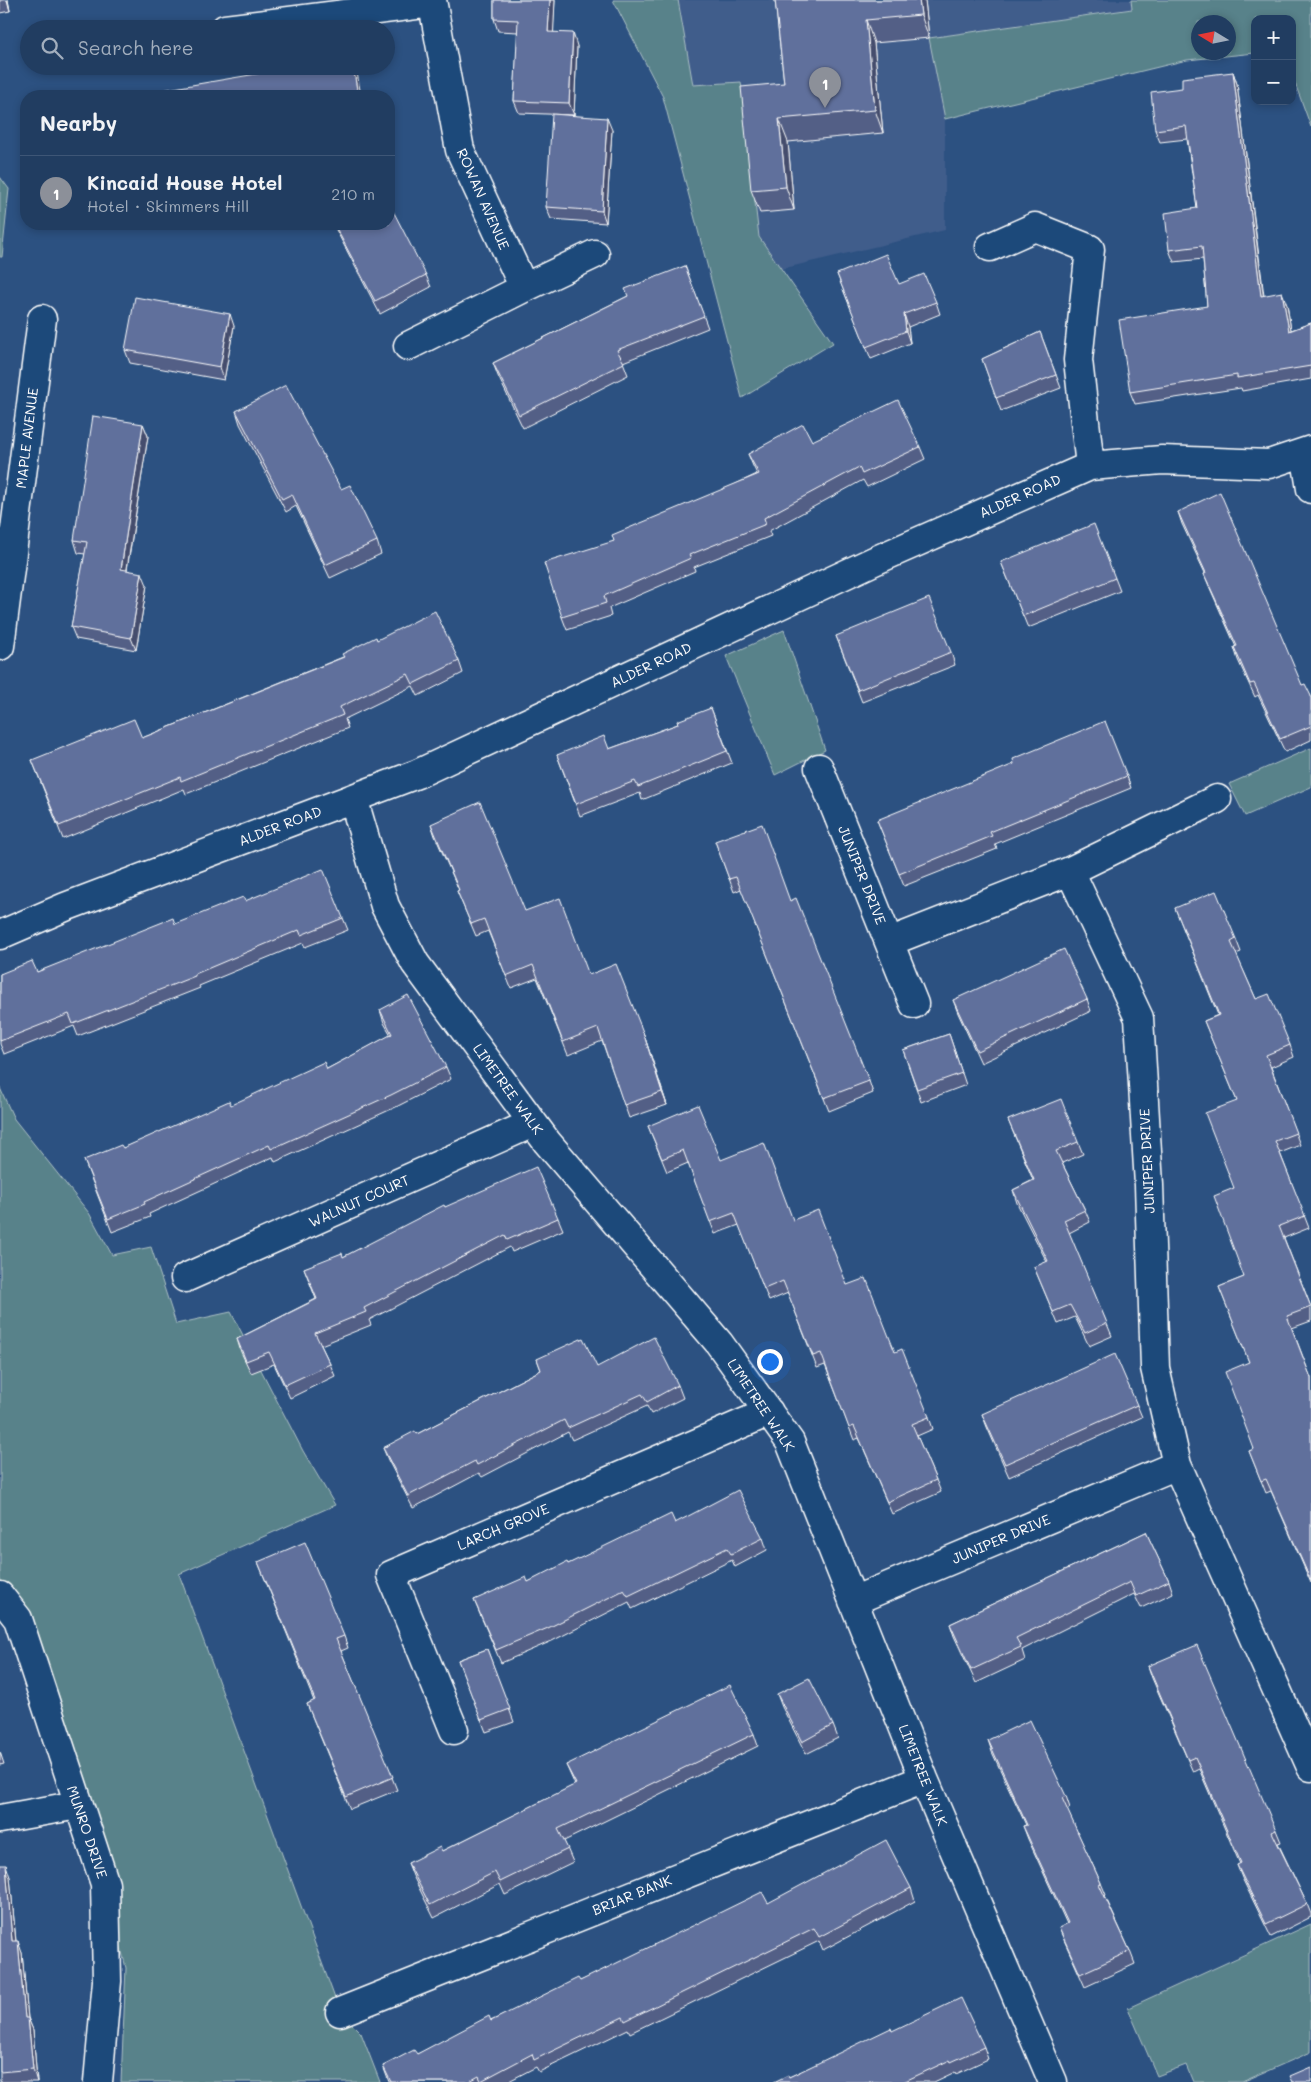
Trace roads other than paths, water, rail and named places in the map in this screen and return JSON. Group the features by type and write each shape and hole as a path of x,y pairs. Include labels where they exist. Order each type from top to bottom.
{"street":[{"path":"294,20 432,2"},
{"name":"ROWAN AVENUE","path":"432,2 460,150 524,288"},
{"path":"990,247 1035,227 1090,249 1078,360 1090,466"},
{"path":"408,346 596,254"},
{"name":"MAPLE AVENUE","path":"0,646 42,319"},
{"path":"1308,451 1311,490"},
{"name":"ALDER ROAD","path":"0,935 66,907 417,774 874,561 1090,466 1162,460 1269,464 1308,451"},
{"name":"JUNIPER DRIVE","path":"819,768 888,942 1070,871 1217,800"},
{"name":"LIMETREE WALK","path":"353,798 385,906 415,963 533,1123 719,1342 790,1442 924,1779 1053,2082"},
{"name":"JUNIPER DRIVE","path":"1070,871 1139,1018 1149,1185 1155,1368 1177,1465 1311,1767"},
{"path":"888,942 914,1004"},
{"name":"WALNUT COURT","path":"185,1278 533,1123"},
{"name":"LARCH GROVE","path":"454,1730 391,1575 769,1412"},
{"name":"JUNIPER DRIVE","path":"853,1601 1177,1465"},
{"name":"MUNRO DRIVE","path":"0,1596 18,1619 105,1884 107,1982 98,2082"},
{"name":"BRIAR BANK","path":"340,2012 924,1779"},
{"path":"0,1819 78,1805"}],"place":[{"name":"Kincaid House Hotel","path":"825,108"}]}
